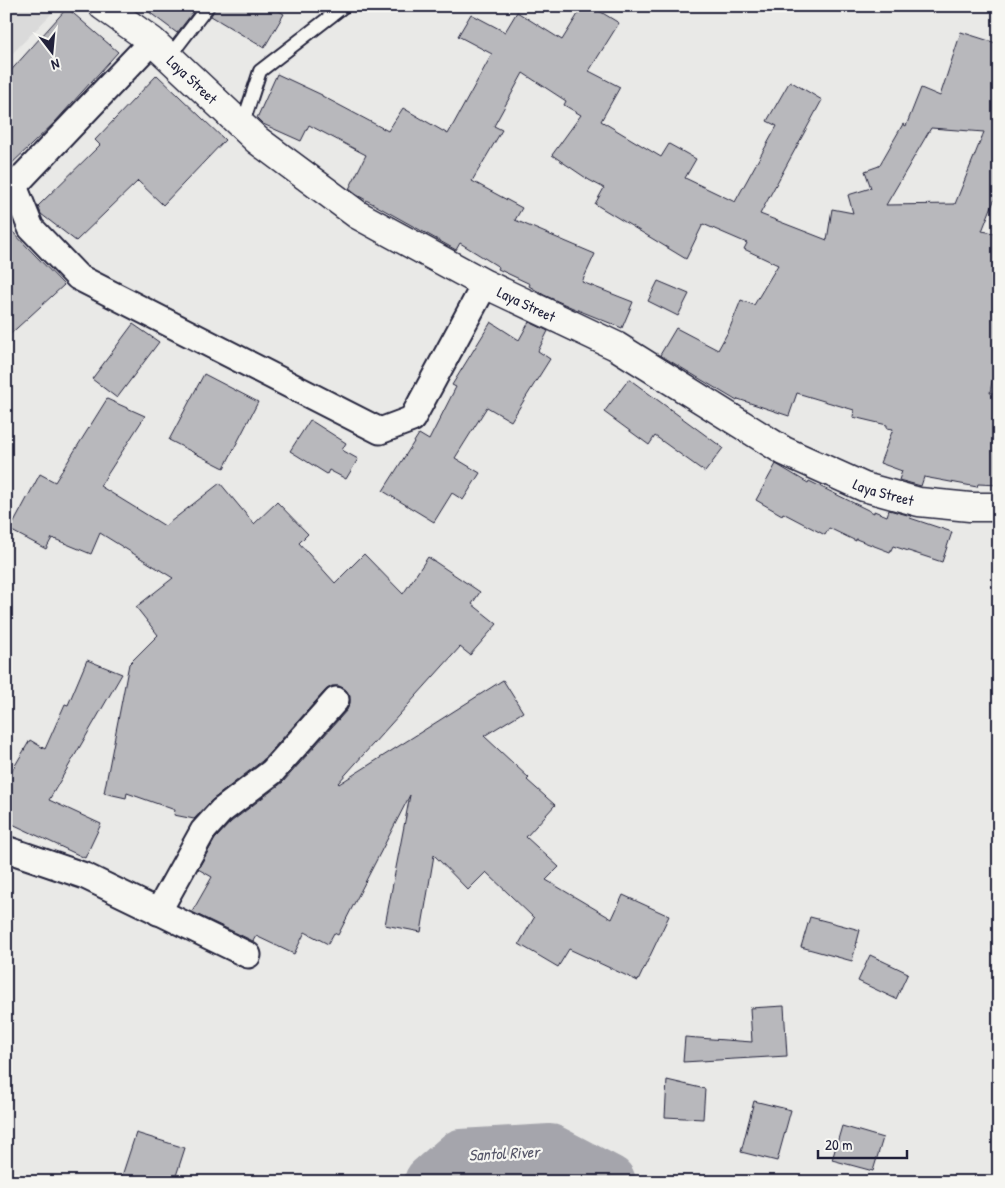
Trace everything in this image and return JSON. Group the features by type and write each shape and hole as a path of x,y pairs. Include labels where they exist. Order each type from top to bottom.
{"street":[{"name":"Laya Street","path":"103,6 160,49 257,140 358,214 485,284 616,346 784,451 864,487 919,502 970,507 999,506"},
{"path":"160,49 10,190 32,228 78,277 380,431 412,419 485,284"},
{"path":"158,912 203,831 221,811 272,772 336,700"},
{"path":"6,848 85,876 248,955"}],"lane":[{"path":"160,49 208,6"},
{"path":"242,126 260,71 344,6"}],"shaded area":[{"path":"6,6 59,6 6,60"}],"building":[{"path":"141,6 198,6 177,33"},
{"path":"216,6 271,6 284,14 264,48 211,16"},
{"path":"583,6 591,6 619,23 589,71 620,87 601,121 661,157 669,144 696,159 685,178 735,202 777,126 767,121 790,81 822,100 760,214 827,240 832,209 853,213 848,195 871,188 865,171 879,166 903,124 906,126 921,88 940,96 961,32 999,44 999,188 982,231 999,234 999,341 990,393 999,393 999,485 978,484 977,487 924,477 921,486 899,480 902,471 880,463 893,429 887,428 887,425 853,417 854,410 797,393 789,416 738,399 737,401 660,355 676,328 718,350 729,330 741,300 754,305 778,265 744,249 747,243 703,224 686,259 595,204 604,188 552,155 581,115 564,105 566,101 523,73 494,126 502,130 472,181 522,208 515,220 595,254 582,282 633,302 622,328 544,295 529,286 530,284 498,269 499,267 460,243 456,250 357,195 349,189 366,155 309,125 301,141 263,124 257,118 277,74 322,95 388,131 403,108 448,134 492,54 458,36 471,14 505,32 517,12 562,40","holes":["931,128 984,132 955,204 886,205"]},
{"path":"67,8 118,52 55,122 6,169 6,76"},
{"path":"157,75 225,140 163,205 138,181 76,241 41,214 38,206 100,145 95,140"},
{"path":"6,225 64,285 6,338"},
{"path":"658,281 689,294 678,316 648,301"},
{"path":"491,322 519,340 529,322 548,331 538,351 550,359 511,421 487,407 455,458 480,473 463,500 452,493 434,522 383,491 419,434 429,440 456,387 452,385"},
{"path":"133,324 159,342 117,398 92,379"},
{"path":"204,374 258,402 224,468 169,440"},
{"path":"629,379 723,448 705,472 655,436 649,445 604,412"},
{"path":"107,399 145,416 100,486 165,526 220,483 254,524 277,502 308,534 299,543 335,583 364,554 403,594 428,557 480,592 472,604 497,624 470,655 460,647 338,783 503,680 523,712 484,736 529,778 527,780 555,805 526,837 559,867 546,880 612,919 623,895 669,916 638,981 569,949 558,967 519,944 534,918 486,872 468,890 434,855 421,932 385,925 410,795 338,935 334,933 328,944 305,932 294,954 256,936 253,941 192,912 212,877 198,869 215,839 231,822 283,782 347,710 350,696 346,690 339,686 332,686 326,690 262,761 212,800 194,819 174,815 175,810 127,793 126,798 104,793 129,664 158,635 136,607 173,578 100,533 91,554 52,538 46,549 10,530 40,474 55,482"},
{"path":"310,420 346,443 342,450 358,459 346,479 329,470 327,474 290,451"},
{"path":"776,464 808,483 809,481 874,513 874,511 887,516 889,510 911,516 910,518 952,532 942,562 893,546 890,552 856,539 856,541 829,528 825,535 783,513 782,515 756,500"},
{"path":"87,660 122,674 49,800 101,824 85,858 6,821 6,781 30,740 45,749 65,704 68,705"},
{"path":"810,917 860,930 852,961 801,947"},
{"path":"870,955 908,973 896,999 858,981"},
{"path":"784,1006 787,1056 683,1062 685,1037 752,1042 750,1008"},
{"path":"667,1080 705,1089 703,1119 665,1117"},
{"path":"754,1101 791,1110 777,1161 741,1152"},
{"path":"842,1126 883,1138 873,1171 832,1160"},
{"path":"136,1133 185,1148 174,1182 120,1182"}],"waterway":[{"name":"Santol River","path":"431,1182 461,1156 550,1151 609,1182"}]}
